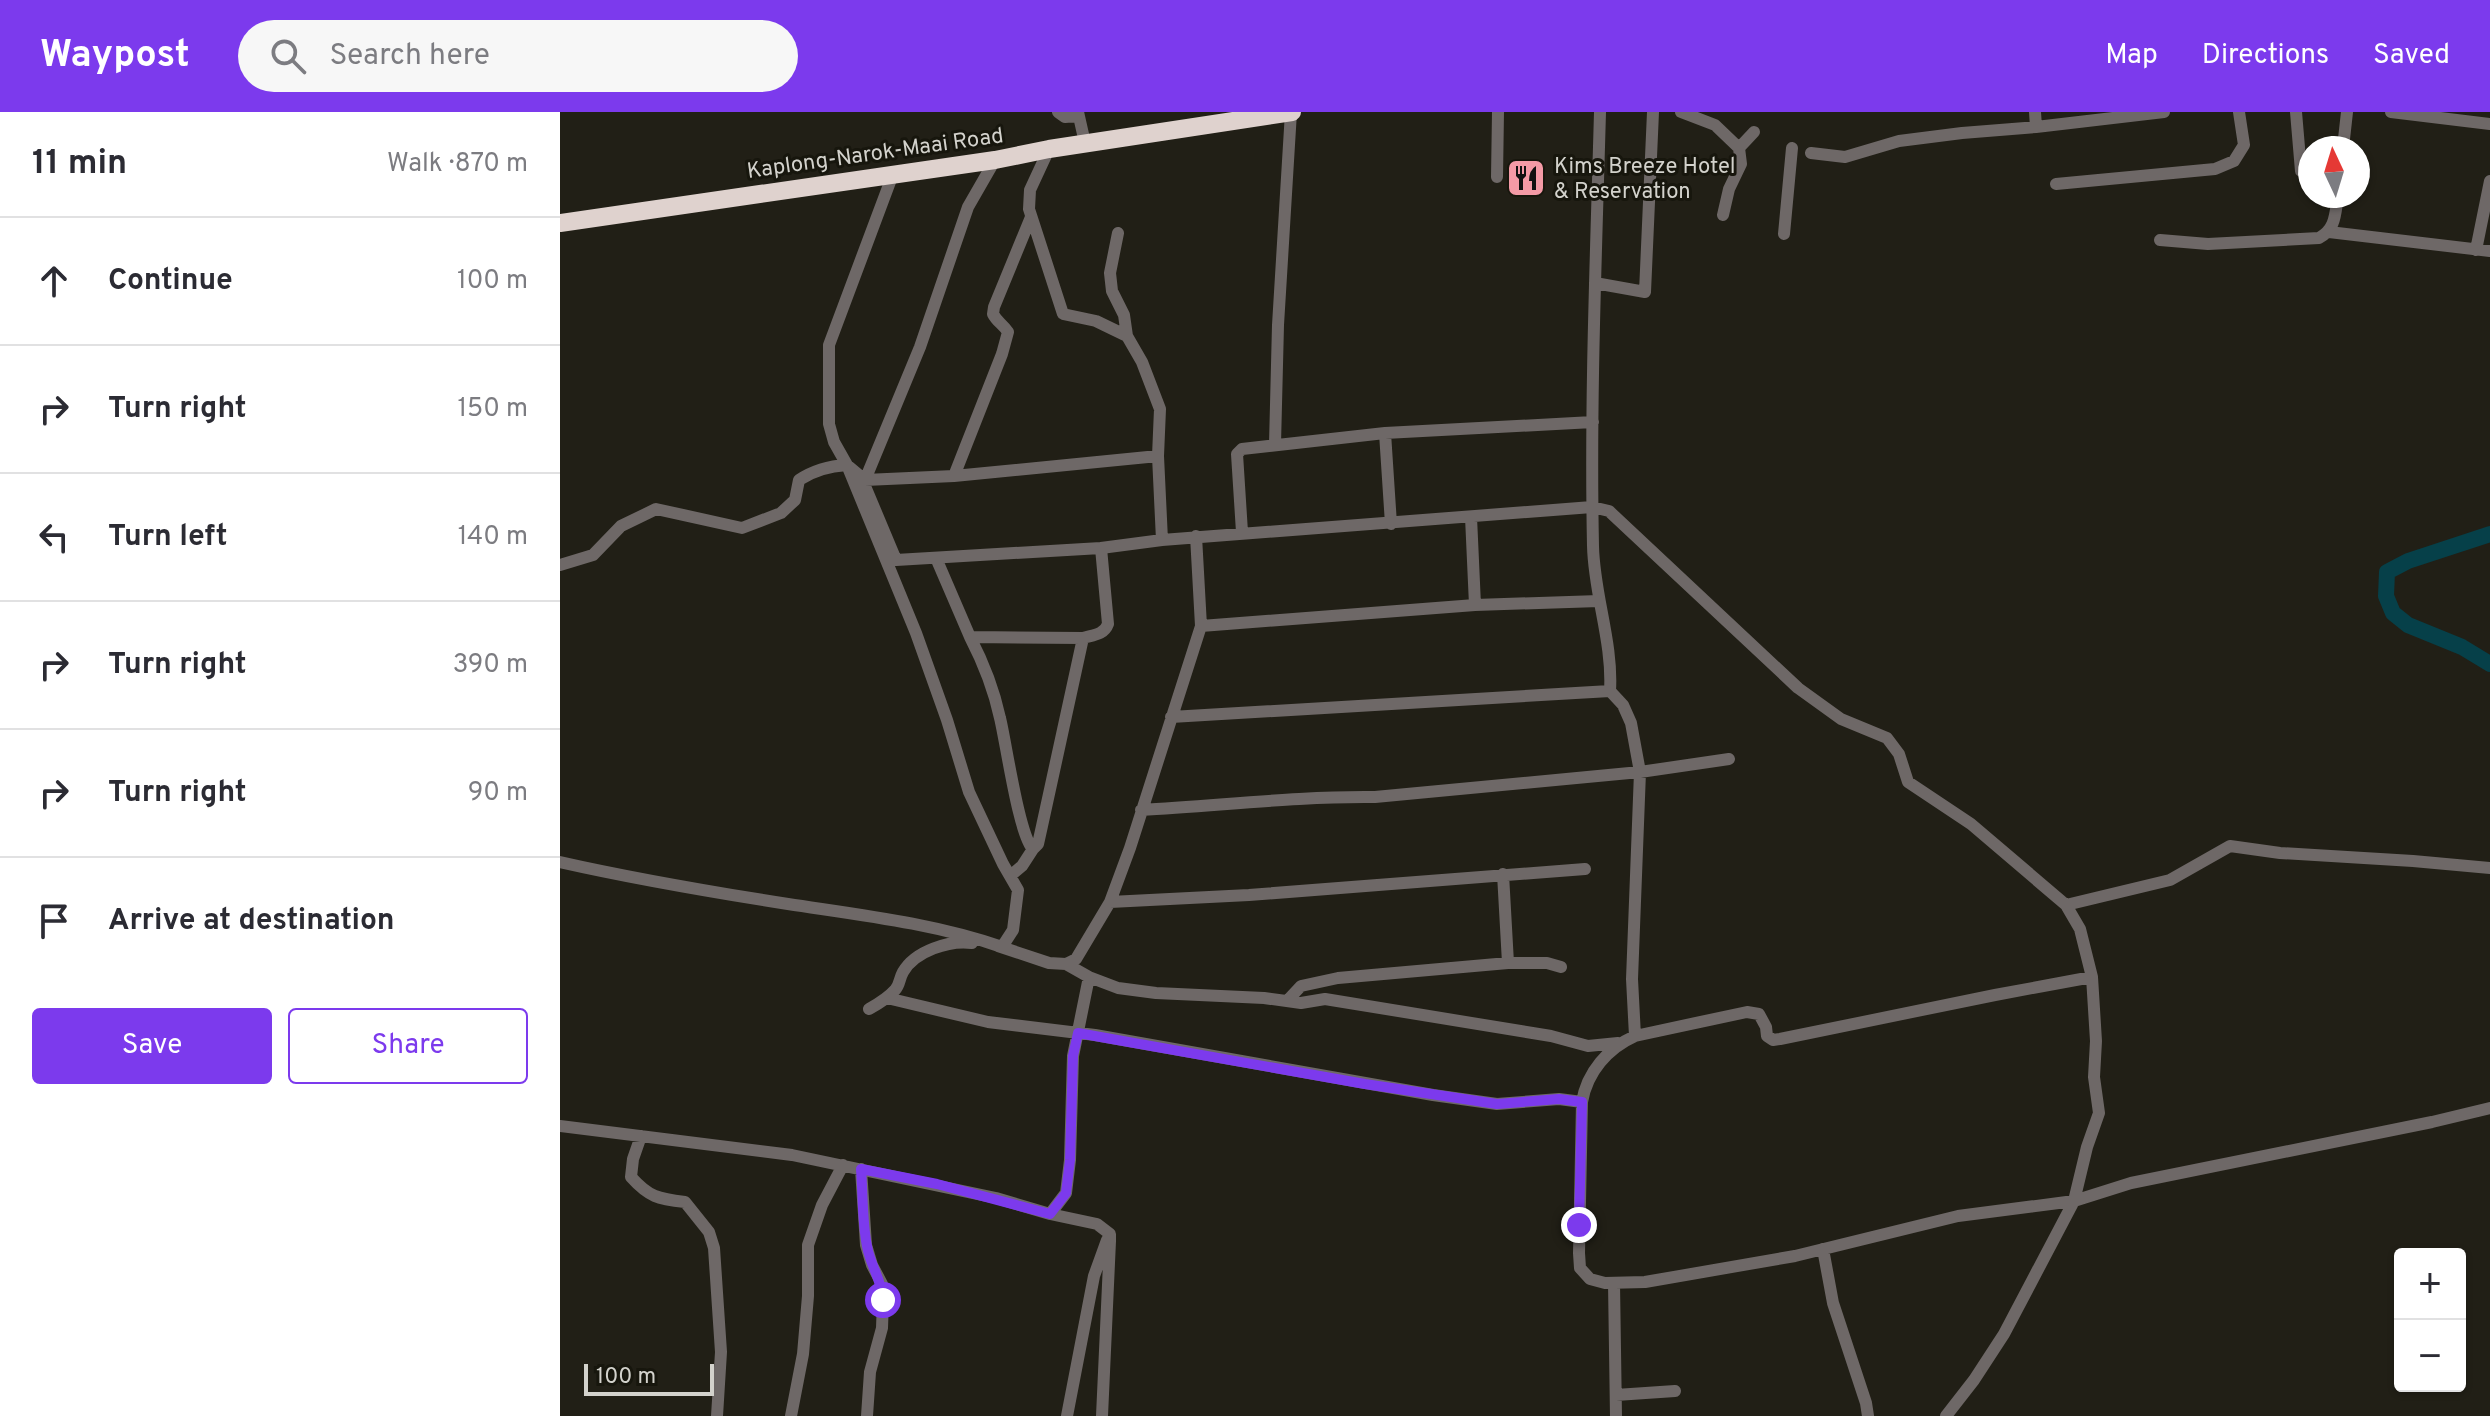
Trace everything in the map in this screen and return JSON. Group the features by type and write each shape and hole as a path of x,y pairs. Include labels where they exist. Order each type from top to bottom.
{"highway":[{"name":"Kaplong-Narok-Maai Road","path":"560,223 995,160 1291,112"}],"street":[{"path":"1058,112 1065,117 1078,114 1085,143"},
{"path":"1275,444 1278,325 1291,112"},
{"path":"1497,177 1498,112"},
{"path":"1600,112 1593,422 1594,564 1611,673 1610,691 1623,705 1631,723 1640,772 1632,979 1635,1036"},
{"path":"1595,283 1645,292 1653,112"},
{"path":"1681,112 1715,125 1739,148 1741,164 1729,189 1723,215"},
{"path":"2035,112 2036,127"},
{"path":"1811,153 1845,157 1899,141 2164,112"},
{"path":"2056,184 2215,169 2234,161 2244,145 2239,112"},
{"path":"2296,112 2298,136"},
{"path":"2344,136 2347,112"},
{"path":"2391,112 2490,124"},
{"path":"1739,148 1754,132"},
{"path":"1784,234 1792,148"},
{"path":"1049,149 1030,190 1029,209 1063,314 1096,321 1127,336"},
{"path":"995,160 968,207 920,347 865,480 896,560 1101,548 1242,532 1391,524 1592,507 1609,511 1798,688 1841,719 1887,738 1899,754 1908,782 1971,824 2066,905 2080,929 2092,977 2096,1041 2094,1077 2099,1113 2074,1201 2004,1334 1946,1416"},
{"path":"893,174 829,345 829,424 916,633 969,792 1018,890 1013,930 1002,947"},
{"path":"2329,232 2483,250 2490,181"},
{"path":"2160,240 2179,243 2319,238 2329,232 2336,208"},
{"path":"954,476 1002,354 1008,332 997,323 994,307 1031,217"},
{"path":"1118,233 1110,273 1112,291 1124,315 1127,336 1142,362 1160,409 1158,456 1162,540"},
{"path":"1242,532 1238,451 1275,444 1385,433 1593,422"},
{"path":"1385,433 1391,524"},
{"path":"560,565 593,555 621,526 656,509 742,528 781,513 795,500 799,480 830,466 847,465 865,480 954,476 1158,456"},
{"path":"1471,517 1475,605"},
{"path":"1066,964 1076,959 1110,902 1201,626 1196,536"},
{"path":"970,637 1083,638 1105,630 1108,624 1101,548"},
{"path":"936,558 985,669 1000,716 1020,813 1028,843 1033,849"},
{"path":"1201,626 1475,605 1599,601"},
{"path":"1010,876 1022,866 1038,844 1083,638"},
{"path":"1171,717 1610,691"},
{"path":"1141,810 1242,805 1302,798 1375,797 1640,772 1729,759"},
{"path":"2066,905 2170,880 2230,846 2280,853 2490,868"},
{"path":"560,862 911,923 976,938 1049,963 1066,964 1118,988 1301,1003 1325,999 1551,1036 1588,1046 1618,1043 1635,1036 1747,1012 1759,1014 1767,1036 1773,1040 2092,977"},
{"path":"1110,902 1317,891 1585,869"},
{"path":"1503,874 1508,963"},
{"path":"869,1009 898,987 903,971 923,953 957,941 1002,947"},
{"path":"1287,1001 1301,986 1338,978 1508,963 1547,963 1561,967"},
{"path":"1050,1214 1066,1193 1073,1056 1089,977"},
{"path":"887,998 988,1022 1078,1033 1497,1104 1559,1099 1582,1102"},
{"path":"1618,1043 1587,1081 1582,1102 1580,1268 1590,1279 1614,1283 1645,1282 1751,1265 1958,1216 2074,1201 2131,1183 2490,1108"},
{"path":"560,1126 792,1155 843,1165 1097,1224 1110,1234"},
{"path":"641,1136 631,1177 657,1199 685,1202 709,1232 714,1248 721,1352 717,1416"},
{"path":"791,1416 803,1354 808,1245 822,1205 843,1165"},
{"path":"861,1169 866,1245 882,1284 883,1300 882,1328 870,1372 867,1416"},
{"path":"1067,1416 1094,1276 1110,1234"},
{"path":"1102,1416 1110,1234"},
{"path":"1823,1249 1833,1303 1868,1416"},
{"path":"1614,1283 1616,1416"},
{"path":"1616,1395 1675,1391"}],"waterway":[{"path":"2490,534 2408,561 2387,572 2386,596 2393,613 2408,625 2462,647 2490,664"}],"place":[{"name":"Kims Breeze Hotel & Reservation","path":"1526,178"}],"route":[{"path":"883,1300 882,1284 866,1245 861,1169 996,1198 1050,1214 1066,1193 1073,1056 1078,1033 1497,1104 1559,1099 1582,1102 1579,1225"}]}
